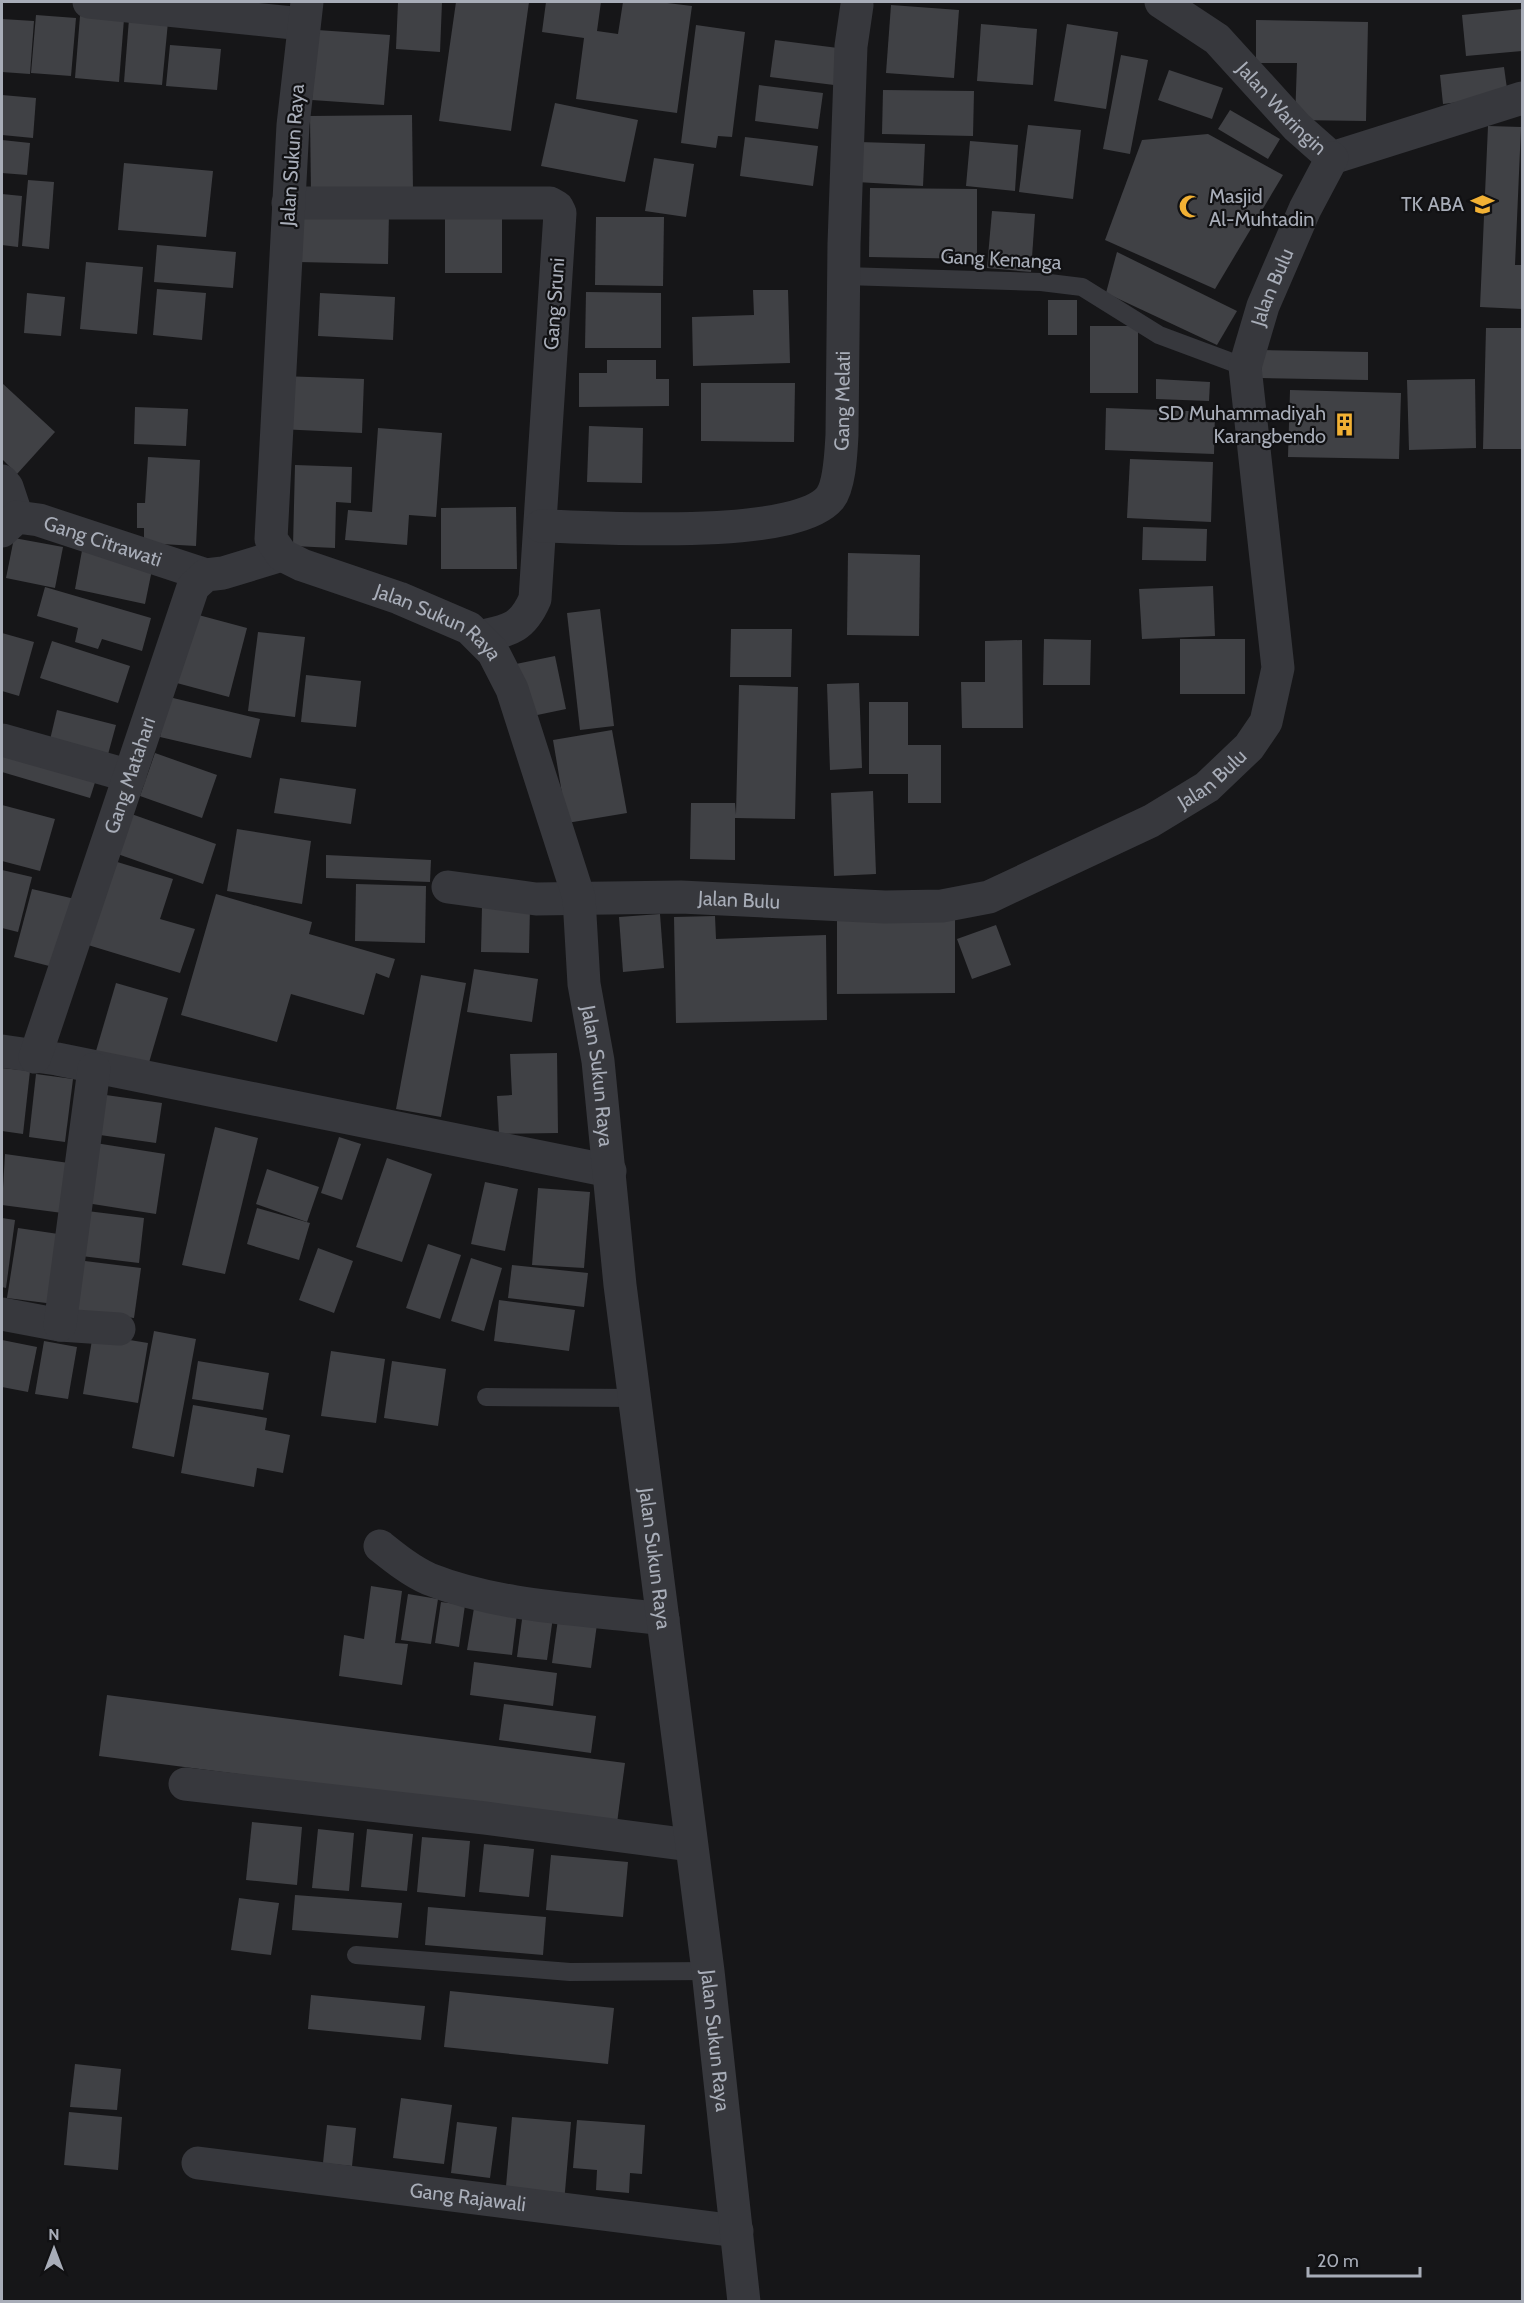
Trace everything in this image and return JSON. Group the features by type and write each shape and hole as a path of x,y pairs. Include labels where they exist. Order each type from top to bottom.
{"street":[{"path":"89,2 305,13"},
{"name":"Jalan Waringin","path":"1161,2 1217,39 1297,127 1332,158 1522,98"},
{"name":"Gang Melati","path":"541,526 709,528 777,522 807,513 831,497 840,467 842,435 851,3"},
{"name":"Jalan Sukun Raya","path":"305,13 288,203 271,539 282,555 302,565 469,627 493,652 512,689 579,898 584,984 598,1061 620,1285 637,1398 690,1845 708,1971 744,2301"},
{"name":"Jalan Bulu","path":"448,887 537,899 681,897 885,907 942,906 989,897 1151,821 1207,787 1249,747 1266,722 1278,668 1245,367 1263,306 1305,209 1332,158"},
{"name":"Gang Sruni","path":"288,203 550,203 557,207 560,213 535,599 526,619 507,630 479,637"},
{"path":"2,481 8,487 9,524"},
{"name":"Gang Citrawati","path":"9,524 39,520 206,575"},
{"path":"206,575 223,573 282,555"},
{"name":"Gang Matahari","path":"35,1057 193,587 206,575"},
{"path":"2,740 130,776"},
{"path":"2,1051 610,1171"},
{"path":"60,1325 94,1069"},
{"path":"2,1314 60,1325 119,1329"},
{"path":"380,1546 407,1567 429,1579 504,1599 663,1619"},
{"path":"185,1784 485,1818 690,1845"},
{"name":"Gang Rajawali","path":"198,2163 737,2231"}],"lane":[{"name":"Gang Kenanga","path":"844,276 1041,282 1082,287 1159,335 1245,367"},
{"path":"486,1397 637,1398"},
{"path":"356,1954 578,1972 708,1971"}],"building":[{"path":"398,2 442,2 440,52 396,49"},
{"path":"456,2 529,2 511,131 439,121"},
{"path":"546,2 601,2 597,31 618,34 623,2 659,2 692,6 677,113 576,99 584,38 542,32"},
{"path":"891,5 959,10 954,78 886,73"},
{"path":"1522,9 1522,51 1466,56 1462,15"},
{"path":"36,15 76,18 71,76 31,73"},
{"path":"80,16 124,19 119,82 75,78"},
{"path":"2,19 34,21 30,74 2,72"},
{"path":"129,19 168,22 162,85 124,82"},
{"path":"1256,20 1368,22 1366,121 1295,120 1297,63 1256,63"},
{"path":"981,24 1037,29 1033,85 977,81"},
{"path":"1067,24 1118,32 1106,109 1054,101"},
{"path":"696,25 745,32 732,137 718,136 716,148 681,143"},
{"path":"317,30 390,35 384,105 312,100"},
{"path":"775,40 838,48 834,85 770,77"},
{"path":"170,45 221,49 217,90 166,86"},
{"path":"1121,55 1148,60 1130,154 1103,149"},
{"path":"1504,67 1508,96 1443,104 1440,75"},
{"path":"1169,70 1223,88 1212,119 1158,100"},
{"path":"759,85 823,93 818,129 755,121"},
{"path":"883,90 974,91 973,136 882,134"},
{"path":"2,95 36,98 33,138 2,135"},
{"path":"555,103 638,120 625,182 541,166"},
{"path":"1230,110 1280,139 1268,159 1218,129"},
{"path":"412,115 413,192 311,194 310,116"},
{"path":"1028,125 1081,130 1073,199 1019,192"},
{"path":"1488,126 1521,127 1515,265 1522,265 1522,309 1480,307"},
{"name":"Masjid Al-Muhtadin","path":"1208,134 1283,175 1215,289 1105,240 1142,140"},
{"path":"745,137 818,146 813,186 740,176"},
{"path":"2,140 30,143 27,175 2,173"},
{"path":"970,141 1018,145 1015,191 966,186"},
{"path":"859,142 925,144 923,186 857,182"},
{"path":"654,158 694,164 686,217 645,211"},
{"path":"124,163 213,171 206,237 118,230"},
{"path":"28,180 54,182 49,249 22,246"},
{"path":"870,188 977,189 977,259 869,257"},
{"path":"2,194 22,196 18,247 2,245"},
{"path":"299,208 389,211 388,264 298,262"},
{"path":"992,211 1035,214 1031,272 987,268"},
{"path":"445,212 502,212 502,273 445,273"},
{"path":"596,217 664,217 663,286 595,285"},
{"path":"157,245 236,252 233,288 154,282"},
{"path":"1117,252 1237,311 1217,345 1106,293"},
{"path":"86,262 143,267 137,334 80,329"},
{"path":"157,289 206,293 202,340 153,335"},
{"path":"753,290 788,290 790,363 693,366 692,317 754,315"},
{"path":"586,292 661,293 661,348 585,348"},
{"path":"27,293 65,297 61,336 24,333"},
{"path":"320,293 395,297 393,340 318,336"},
{"path":"1048,300 1077,300 1077,335 1048,335"},
{"path":"1090,326 1138,326 1138,393 1090,393"},
{"path":"1486,328 1522,328 1522,449 1483,449"},
{"path":"1262,350 1368,352 1368,380 1261,378"},
{"path":"607,360 656,360 656,379 669,379 669,406 579,407 579,373 607,373"},
{"path":"282,376 364,379 362,433 279,429"},
{"path":"1156,379 1210,382 1209,401 1156,399"},
{"path":"1475,379 1476,448 1409,450 1407,380"},
{"path":"2,383 55,432 17,474 2,459"},
{"path":"701,383 795,383 794,442 701,441"},
{"name":"SD Muhammadiyah Karangbendo","path":"1290,390 1401,393 1399,459 1288,457"},
{"path":"135,407 188,409 186,446 134,444"},
{"path":"1106,408 1215,412 1214,454 1105,450"},
{"path":"589,426 643,428 642,483 587,482"},
{"path":"378,428 442,433 436,517 409,515 407,545 345,540 348,510 372,512"},
{"path":"148,457 200,460 196,546 144,543 144,528 137,528 137,503 145,503"},
{"path":"1130,459 1213,462 1211,522 1127,518"},
{"path":"295,465 352,467 351,503 336,502 335,548 293,546"},
{"path":"516,507 517,569 441,569 441,508"},
{"path":"1143,527 1207,529 1206,561 1142,560"},
{"path":"14,538 63,547 55,588 6,578"},
{"path":"83,545 154,560 145,604 75,589"},
{"path":"848,553 920,555 919,636 847,635"},
{"path":"1213,586 1215,636 1142,639 1139,589"},
{"path":"45,587 151,618 142,651 102,639 98,649 75,642 78,628 37,616"},
{"path":"600,609 614,726 580,730 567,613"},
{"path":"191,613 247,628 229,697 173,682"},
{"path":"731,629 792,629 791,677 730,677"},
{"path":"258,632 305,637 295,717 248,711"},
{"path":"2,633 34,642 19,696 2,691"},
{"path":"1044,639 1091,640 1090,685 1043,685"},
{"path":"1180,639 1245,639 1245,694 1180,694"},
{"path":"1022,640 1023,728 962,728 961,682 985,682 985,641"},
{"path":"52,641 130,666 118,703 40,678"},
{"path":"555,656 566,709 523,718 511,665"},
{"path":"306,675 361,681 356,727 301,722"},
{"path":"859,683 862,768 830,770 827,684"},
{"path":"739,685 798,687 795,819 735,818 735,860 690,859 691,803 735,803 736,815"},
{"path":"169,697 260,719 251,758 160,737"},
{"path":"869,702 908,702 908,745 941,745 941,803 908,803 908,774 869,774"},
{"path":"57,710 116,725 107,758 49,744"},
{"path":"612,730 627,813 567,823 553,740"},
{"path":"2,742 99,770 90,798 2,772"},
{"path":"155,753 217,775 202,818 140,796"},
{"path":"280,778 356,789 351,824 274,813"},
{"path":"873,791 876,874 834,876 831,793"},
{"path":"2,805 55,819 40,871 2,861"},
{"path":"123,811 216,844 203,884 109,851"},
{"path":"237,829 311,841 302,904 227,891"},
{"path":"326,855 431,860 430,882 326,878"},
{"path":"114,861 173,879 160,919 195,929 180,973 88,945"},
{"path":"2,870 32,877 18,932 2,928"},
{"path":"356,884 426,886 425,943 355,941"},
{"path":"32,889 75,899 57,968 14,957"},
{"path":"216,894 312,922 309,934 395,959 389,978 376,973 364,1015 291,994 277,1042 181,1015"},
{"path":"482,906 530,906 529,953 481,952"},
{"path":"660,914 664,968 623,972 619,917"},
{"path":"837,914 955,914 955,993 837,994"},
{"path":"715,916 716,939 826,935 827,1020 676,1023 674,917"},
{"path":"996,925 1011,965 972,979 957,939"},
{"path":"474,969 538,979 532,1022 467,1012"},
{"path":"421,975 466,983 441,1117 396,1109"},
{"path":"116,983 168,998 148,1066 96,1051"},
{"path":"557,1053 558,1133 499,1134 497,1096 512,1095 510,1054"},
{"path":"2,1068 30,1071 23,1134 2,1131"},
{"path":"36,1074 73,1079 65,1142 29,1137"},
{"path":"99,1094 162,1103 156,1143 93,1134"},
{"path":"215,1127 258,1138 225,1274 182,1265"},
{"path":"339,1137 361,1144 342,1200 321,1193"},
{"path":"89,1142 165,1154 156,1214 80,1202"},
{"path":"5,1154 76,1164 70,1214 2,1205"},
{"path":"387,1158 432,1174 402,1262 356,1247"},
{"path":"267,1169 319,1187 307,1222 256,1204"},
{"path":"485,1182 518,1189 505,1251 471,1244"},
{"path":"538,1188 590,1192 584,1268 532,1265"},
{"path":"257,1208 310,1223 299,1260 247,1244"},
{"path":"79,1210 144,1218 139,1263 73,1255"},
{"path":"2,1218 15,1220 6,1288 2,1287"},
{"path":"18,1228 65,1235 54,1304 7,1298"},
{"path":"428,1244 461,1255 440,1319 406,1308"},
{"path":"318,1248 353,1261 334,1313 299,1300"},
{"path":"471,1258 502,1268 484,1331 451,1321"},
{"path":"77,1260 141,1268 134,1318 71,1310"},
{"path":"512,1265 588,1273 584,1307 508,1298"},
{"path":"499,1300 575,1310 569,1351 494,1341"},
{"path":"154,1331 196,1339 174,1457 132,1448"},
{"path":"93,1334 148,1343 138,1403 83,1394"},
{"path":"2,1340 37,1347 28,1392 2,1387"},
{"path":"44,1341 77,1347 68,1399 35,1394"},
{"path":"331,1351 385,1359 376,1423 321,1416"},
{"path":"198,1361 269,1373 263,1410 192,1399"},
{"path":"392,1361 446,1369 438,1426 384,1418"},
{"path":"193,1405 267,1418 265,1430 290,1435 283,1473 257,1468 254,1487 181,1473"},
{"path":"371,1586 402,1591 395,1643 408,1644 402,1685 339,1676 344,1635 364,1639"},
{"path":"408,1594 438,1599 431,1644 401,1640"},
{"path":"441,1602 465,1605 459,1647 435,1643"},
{"path":"474,1608 517,1614 512,1655 467,1650"},
{"path":"523,1612 553,1617 547,1660 517,1657"},
{"path":"558,1619 597,1624 591,1668 552,1663"},
{"path":"474,1662 557,1673 553,1706 470,1695"},
{"path":"107,1695 625,1763 617,1823 99,1756"},
{"path":"504,1704 596,1716 591,1753 499,1740"},
{"path":"252,1822 302,1827 297,1885 246,1880"},
{"path":"318,1829 354,1833 349,1891 312,1888"},
{"path":"367,1829 413,1834 407,1891 361,1887"},
{"path":"422,1837 470,1841 465,1897 417,1892"},
{"path":"484,1844 534,1849 529,1897 479,1892"},
{"path":"551,1855 628,1862 623,1917 546,1910"},
{"path":"295,1895 402,1903 398,1938 292,1930"},
{"path":"239,1898 279,1903 271,1955 231,1950"},
{"path":"428,1907 546,1917 543,1955 425,1945"},
{"path":"450,1991 614,2008 608,2064 444,2047"},
{"path":"311,1995 425,2006 421,2040 308,2029"},
{"path":"75,2064 121,2069 117,2110 70,2107"},
{"path":"401,2098 452,2105 444,2164 393,2158"},
{"path":"69,2112 122,2117 118,2170 64,2165"},
{"path":"512,2117 571,2122 564,2203 505,2198"},
{"path":"577,2120 645,2125 642,2174 630,2173 629,2193 596,2190 597,2170 573,2168"},
{"path":"457,2122 497,2127 490,2178 451,2173"},
{"path":"327,2125 356,2128 352,2166 323,2163"}],"place":[{"name":"TK ABA","path":"1482,204"},
{"name":"Masjid Al-Muhtadin","path":"1191,207"},
{"name":"SD Muhammadiyah Karangbendo","path":"1344,425"}]}
